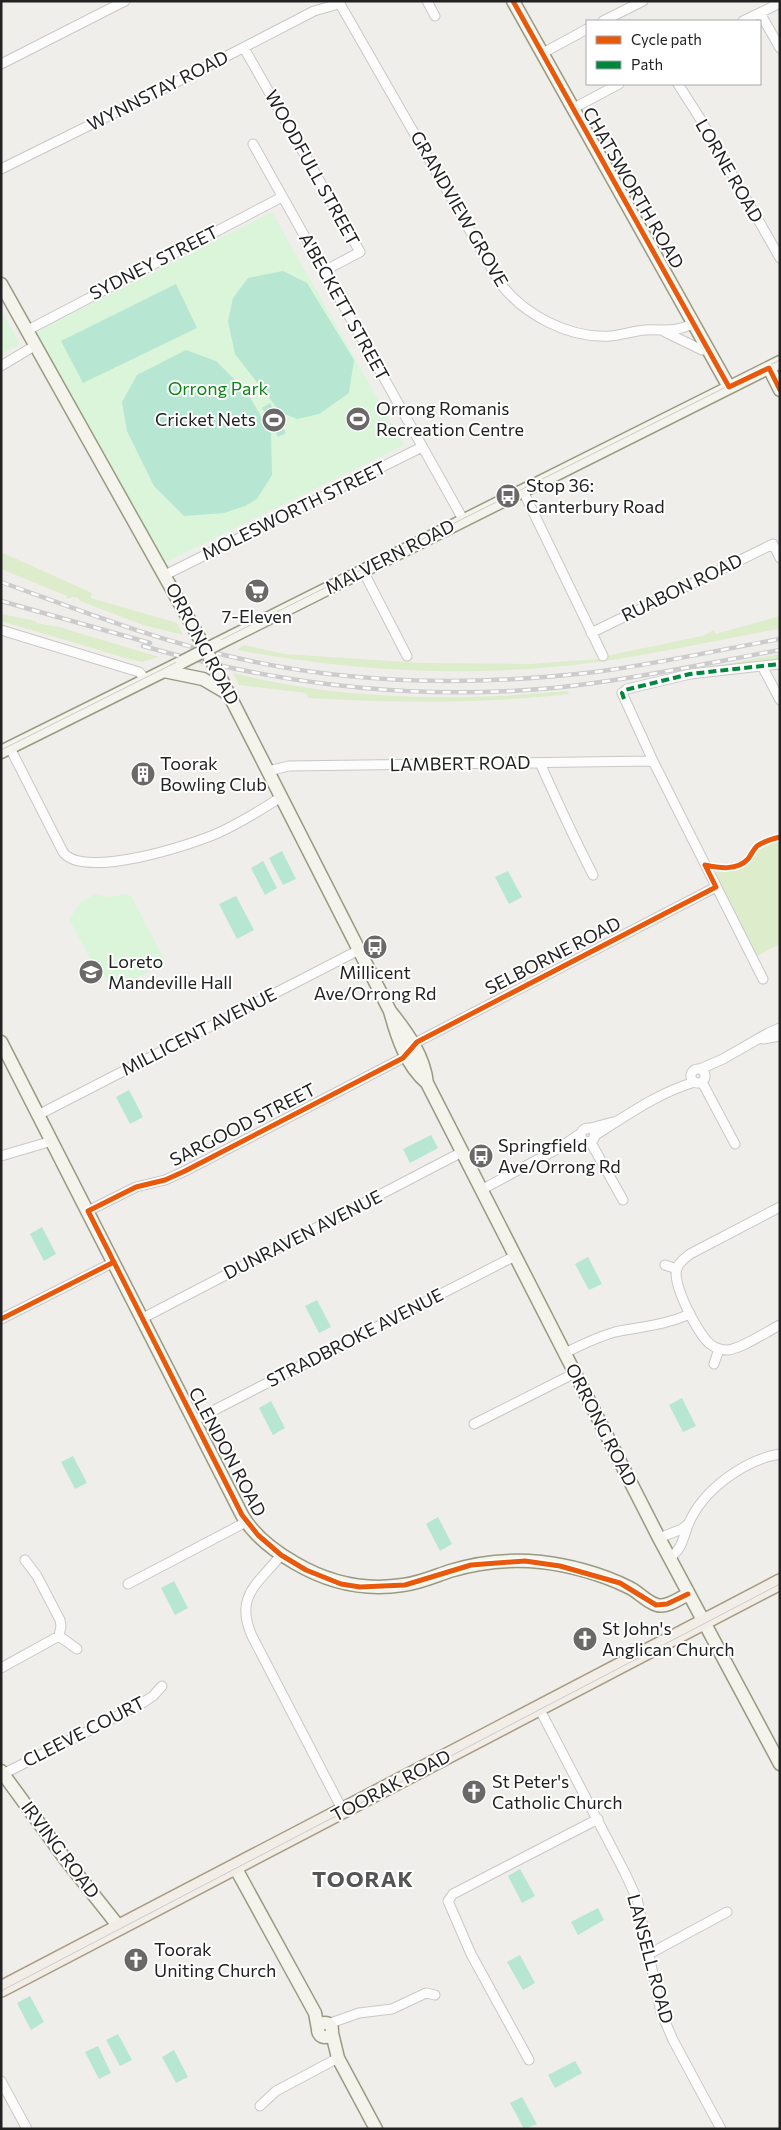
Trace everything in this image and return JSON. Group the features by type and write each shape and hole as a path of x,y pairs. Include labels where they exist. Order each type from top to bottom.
{"main road":[{"name":"CHATSWORTH ROAD","path":"513,1 729,387"},
{"name":"ORRONG ROAD","path":"1,284 165,575 208,645 216,669 390,1010 396,1034 410,1050 415,1072 427,1083 659,1538 780,1764"},
{"name":"MALVERN ROAD","path":"6,750 182,662 208,645 363,571 774,365"},
{"path":"774,365 780,390"},
{"path":"164,671 203,679 215,684 229,694"},
{"name":"CLENDON ROAD","path":"1,1042 246,1522 281,1555 322,1577 341,1584 360,1587 405,1585 463,1567 486,1563 541,1562 579,1570 620,1583 656,1605 664,1605 686,1590"},
{"name":"TOORAK ROAD","path":"1,1989 780,1582"},
{"name":"IRVING ROAD","path":"2,1772 66,1860 120,1928"},
{"path":"235,1867 315,2013 327,2030 336,2053 376,2129"}],"street":[{"path":"1,64 125,1"},
{"name":"WYNNSTAY ROAD","path":"314,11 324,1"},
{"path":"427,1 435,16"},
{"path":"605,20 643,1"},
{"name":"WYNNSTAY ROAD","path":"1,169 314,11 337,3"},
{"name":"GRANDVIEW GROVE","path":"337,3 368,49 500,283 512,298 546,321 582,333 610,336 643,330 664,332 681,330 694,323"},
{"path":"745,20 780,3"},
{"path":"760,13 780,48"},
{"path":"543,53 586,30"},
{"name":"WOODFULL STREET","path":"244,48 360,252 324,271"},
{"path":"572,109 617,85"},
{"name":"LORNE ROAD","path":"679,85 701,120 780,258"},
{"name":"A'BECKETT STREET","path":"253,144 464,520"},
{"name":"SYDNEY STREET","path":"28,330 282,197"},
{"name":"GRANDVIEW GROVE","path":"664,332 702,350 708,350"},
{"path":"1,366 36,345"},
{"name":"MOLESWORTH STREET","path":"165,575 422,447"},
{"path":"523,491 603,656"},
{"name":"RUABON ROAD","path":"591,633 773,544 780,558"},
{"path":"363,571 407,656"},
{"path":"1,630 139,672 146,680"},
{"path":"763,979 653,761 622,693 625,690 680,676 780,664"},
{"path":"762,666 780,700"},
{"path":"6,750 63,852 68,858 75,861 90,862 130,859 182,847 234,825 281,797"},
{"name":"LAMBERT ROAD","path":"268,771 289,766 653,761"},
{"path":"540,763 562,814 593,875"},
{"name":"SELBORNE ROAD","path":"410,1050 419,1042 716,887"},
{"name":"MILLICENT AVENUE","path":"38,1115 359,950"},
{"path":"672,1091 696,1070 723,1059 780,1028"},
{"path":"756,1041 780,1036"},
{"name":"SARGOOD STREET","path":"88,1211 136,1186 165,1180 185,1171 410,1050"},
{"path":"481,1190 672,1091 701,1080 723,1059"},
{"path":"696,1070 704,1071 701,1080 735,1144"},
{"path":"588,1136 623,1200"},
{"path":"1,1156 52,1142"},
{"name":"DUNRAVEN AVENUE","path":"142,1318 462,1152"},
{"path":"780,1207 690,1254 676,1269 678,1286 690,1314 705,1338 719,1349 728,1350 739,1346 780,1325"},
{"name":"STRADBROKE AVENUE","path":"195,1420 515,1256"},
{"path":"1,1319 114,1262"},
{"path":"665,1265 676,1269"},
{"path":"565,1353 593,1339 615,1332 670,1323 690,1314"},
{"path":"714,1364 719,1349"},
{"path":"474,1424 575,1373"},
{"path":"670,1557 678,1553 688,1524 701,1504 733,1474 758,1460 780,1454"},
{"path":"128,1584 246,1522"},
{"path":"659,1538 682,1529 688,1524"},
{"path":"281,1555 252,1588 245,1605 244,1616 252,1636 343,1811"},
{"path":"1,1668 59,1636 60,1620 37,1576 25,1560"},
{"path":"59,1636 77,1649"},
{"name":"CLEEVE COURT","path":"2,1772 141,1704 153,1696 162,1686"},
{"name":"LANSELL ROAD","path":"539,1708 598,1819 637,1899 662,2012 673,2040 722,2129"},
{"path":"529,2060 471,1954 448,1900 453,1894 598,1819"},
{"path":"649,1954 727,1912"},
{"path":"327,2030 359,2013 392,2009 426,1993 435,1995"},
{"path":"260,2106 276,2091 336,2053"},
{"path":"1,2080 27,2129"}],"green space":[{"name":"Orrong Park","path":"272,212 404,445 162,564 32,334"},
{"path":"283,271 307,283 354,360 349,393 319,414 297,419 280,412 235,354 228,321 233,298 248,278"},
{"path":"176,284 197,328 83,383 61,341"},
{"path":"1,310 20,344 1,354"},
{"path":"186,350 216,361 247,392 271,434 272,475 257,499 245,506 224,513 184,516 154,486 127,431 122,402 137,375"},
{"name":"Cricket Nets","path":"270,403 286,433 278,437 262,408"},
{"path":"1,552 92,593 91,598 177,623 183,635 143,625 80,601 78,598 66,599 67,596 1,569"},
{"path":"1,614 59,627 159,657 142,662 132,660 1,621"},
{"path":"780,616 780,629 636,656 545,668 457,671 369,668 237,650 244,645 284,654 421,663 530,664 599,659 702,636 714,630 716,634"},
{"path":"780,654 780,661 702,670 705,668"},
{"path":"233,673 316,689 399,696 483,697 567,691 569,694 504,700 439,702 308,698 306,693 239,685"},
{"path":"780,839 780,944 757,956 714,873"},
{"path":"282,851 296,879 283,885 269,858"},
{"path":"263,861 277,888 265,895 251,868"},
{"path":"508,871 522,897 509,904 495,877"},
{"path":"95,894 110,897 126,894 131,896 166,962 113,991 102,971 98,973 69,919 81,902"},
{"path":"236,896 254,930 237,939 219,904"},
{"path":"129,1090 143,1117 130,1124 116,1097"},
{"path":"431,1135 438,1148 410,1163 403,1149"},
{"path":"42,1227 56,1254 44,1261 30,1234"},
{"path":"588,1257 602,1284 589,1290 575,1264"},
{"path":"317,1300 331,1327 319,1333 305,1306"},
{"path":"682,1398 696,1426 683,1432 669,1405"},
{"path":"271,1401 285,1428 273,1435 259,1408"},
{"path":"73,1456 87,1483 75,1489 61,1462"},
{"path":"438,1517 452,1544 440,1551 426,1524"},
{"path":"174,1581 188,1608 175,1615 161,1588"},
{"path":"520,1869 535,1896 522,1903 508,1876"},
{"path":"598,1908 604,1920 578,1935 571,1922"},
{"path":"520,1955 535,1983 523,1990 507,1962"},
{"path":"30,1996 44,2022 31,2030 17,2003"},
{"path":"118,2034 132,2060 120,2066 106,2040"},
{"path":"98,2046 111,2073 99,2079 85,2052"},
{"path":"174,2050 188,2077 176,2083 162,2057"},
{"path":"575,2061 582,2073 555,2088 548,2075"},
{"path":"522,2097 537,2124 524,2129 510,2103"}],"tram line":[{"path":"1,750 780,360"},
{"path":"1,1991 780,1584"}],"railway":[{"path":"1,582 118,624 207,651 281,667 370,678 460,681 550,677 641,665 780,639"},
{"path":"1,601 150,643"},
{"path":"143,646 193,659 295,679 346,686 449,692 501,691 581,685 780,650"}],"marked path":[{"path":"624,699 622,693 625,690 690,674 780,664"}],"cycle path":[{"path":"513,1 729,387 769,368 780,390"},
{"path":"705,865 722,868 739,865 748,859 757,846 765,841 780,837"},
{"path":"688,1594 667,1604 656,1605 620,1583 560,1566 525,1561 471,1565 405,1585 360,1587 341,1584 306,1570 281,1555 258,1535 242,1515 88,1211 136,1187 165,1180 185,1171 403,1058 417,1042 716,887 705,865"},
{"path":"1,1319 114,1262"}],"place":[{"name":"Orrong Romanis Recreation Centre","path":"358,419"},
{"name":"Cricket Nets","path":"274,420"},
{"name":"Stop 36: Canterbury Road","path":"508,496"},
{"name":"7-Eleven","path":"257,591"},
{"name":"Toorak Bowling Club","path":"143,774"},
{"name":"Millicent Ave/Orrong Rd","path":"375,947"},
{"name":"Loreto Mandeville Hall","path":"91,972"},
{"name":"Springfield Ave/Orrong Rd","path":"481,1156"},
{"name":"St John's Anglican Church","path":"585,1639"},
{"name":"St Peter's Catholic Church","path":"474,1792"},
{"name":"Toorak Uniting Church","path":"136,1960"}],"district":[{"name":"TOORAK","path":"363,1879"}]}
